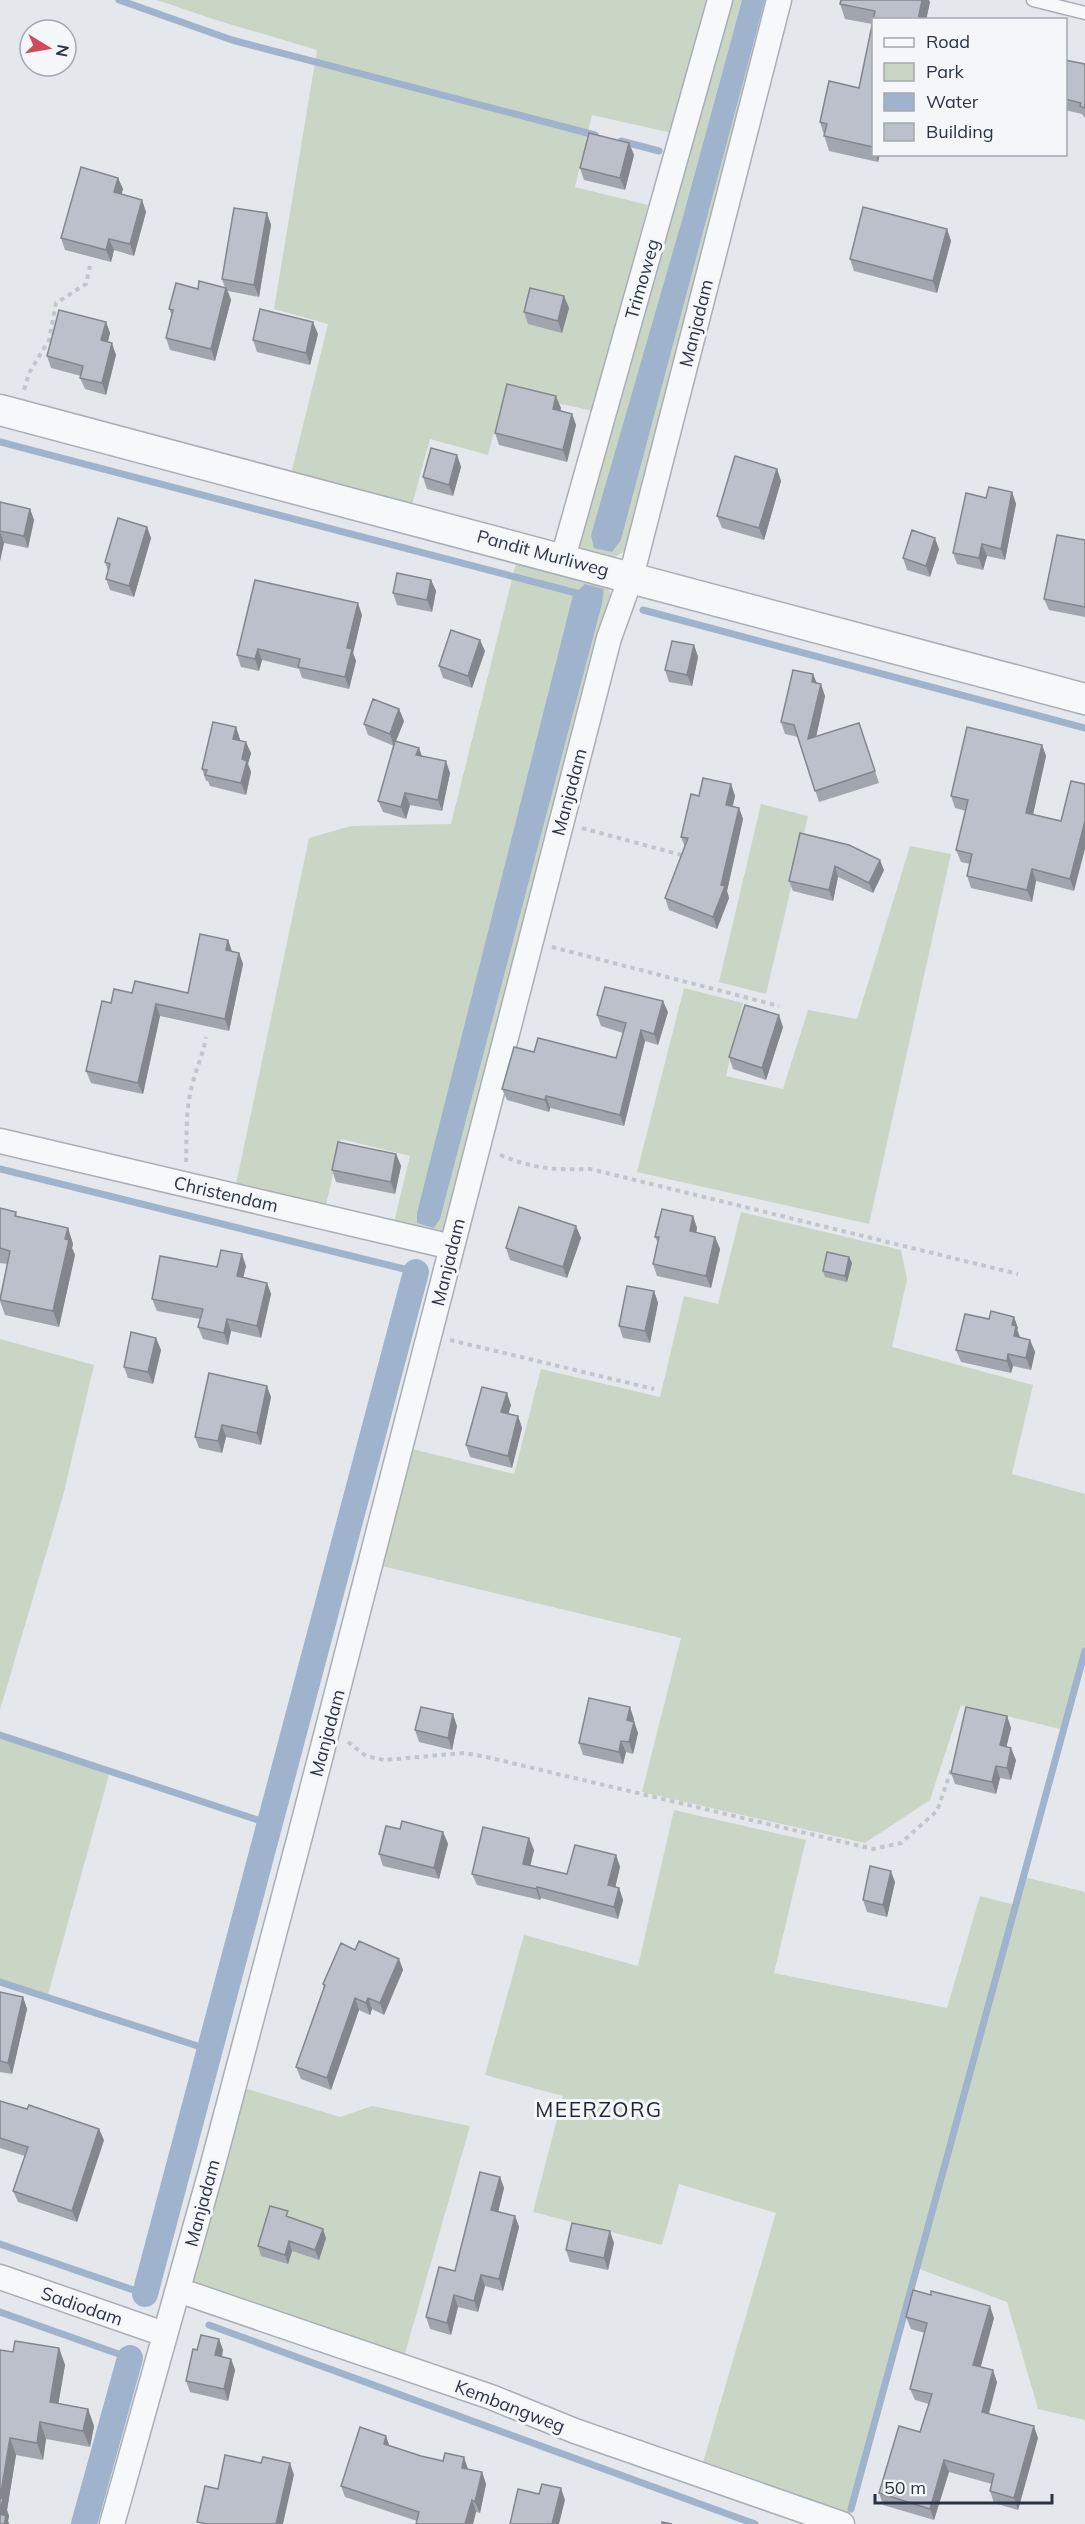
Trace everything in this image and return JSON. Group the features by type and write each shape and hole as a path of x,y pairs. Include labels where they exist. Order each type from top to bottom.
{"street":[{"name":"Trimoweg","path":"567,559 720,0"},
{"name":"Manjadam","path":"112,2524 178,2290 328,1727 624,575 779,0"},
{"name":"Pandit Murliweg","path":"9,412 1085,699"},
{"name":"Christendam","path":"0,1141 452,1247"},
{"name":"Sadiodam","path":"0,2277 164,2334"},
{"name":"Kembangweg","path":"178,2290 491,2397 575,2430 842,2524"}],"lane":[{"path":"1033,0 1085,13"}],"path":[{"path":"9,412 49,340 56,303 86,284 90,266"},
{"path":"561,822 688,856"},
{"path":"530,942 779,1006"},
{"path":"182,1184 186,1167 188,1111 206,1037"},
{"path":"477,1146 529,1167 564,1170 590,1169 1018,1274"},
{"path":"429,1335 654,1389"},
{"path":"328,1727 366,1756 374,1758 384,1760 464,1753 482,1756 873,1850 901,1843 937,1811 952,1768"}],"green space":[{"path":"157,0 708,0 672,133 592,115 575,187 648,205 593,411 505,391 488,455 430,439 412,505 291,474 328,324 274,309 317,50"},
{"path":"729,0 742,0 682,220 621,540 765,0 771,0 629,548 611,560 593,556 584,552 577,536"},
{"path":"517,559 609,585 611,604 447,1228 437,1236 393,1226 410,1156 341,1139 325,1209 235,1189 309,838 351,826 451,824","holes":["603,589 602,604 440,1219"]},
{"path":"761,804 808,816 766,994 719,982"},
{"path":"910,846 951,854 869,1224 637,1172 684,988 743,1003 726,1076 783,1089 808,1010 857,1019"},
{"path":"741,1212 901,1250 907,1279 892,1347 1033,1385 1012,1474 1085,1494 1085,1651 1064,1730 961,1705 930,1800 865,1843 642,1792 681,1638 378,1565 408,1448 514,1474 541,1369 660,1397 684,1296 718,1304"},
{"path":"0,1339 94,1365 63,1496 0,1710"},
{"path":"0,1735 110,1771 47,1998 0,1982"},
{"path":"674,1810 806,1840 774,1973 947,2008 980,1896 1015,1905 1024,1877 1085,1892 1085,2420 1038,2409 1007,2302 917,2268 849,2517 702,2466 776,2213 679,2184 662,2245 533,2212 563,2096 485,2075 524,1935 638,1966"},
{"path":"241,2087 340,2117 372,2106 470,2126 404,2357 192,2283"}],"water":[{"path":"742,0 765,0 621,540 612,552 594,548 591,535 682,220"},
{"path":"585,584 604,589 602,604 440,1219 434,1228 417,1223 417,1213 573,595"}],"building":[{"path":"841,0 922,0 918,18 873,18 875,11 840,4"},
{"path":"872,26 872,147 824,136 827,124 820,122 829,81 859,88"},
{"path":"1067,60 1085,64 1085,108 1080,106 1081,103 1067,100"},
{"path":"589,133 629,143 620,178 580,168"},
{"path":"81,167 118,178 114,192 142,200 130,244 109,239 106,250 61,238"},
{"path":"863,207 947,229 933,281 850,259"},
{"path":"234,208 267,213 254,285 222,279"},
{"path":"199,281 226,288 211,349 166,338 173,310 169,309 176,283 198,289"},
{"path":"530,288 564,296 558,321 524,312"},
{"path":"260,309 313,322 306,353 253,340"},
{"path":"59,310 106,322 101,340 112,343 102,383 80,378 83,366 47,356"},
{"path":"507,384 556,396 553,409 572,414 563,450 495,433"},
{"path":"431,448 457,455 449,485 423,477"},
{"path":"735,456 777,469 759,528 717,516"},
{"path":"989,487 1012,492 1001,549 982,544 979,558 953,553 966,493 986,498"},
{"path":"0,502 30,509 24,536 0,531"},
{"path":"118,518 147,527 129,586 106,579 110,564 105,562"},
{"path":"912,530 935,538 926,566 903,558"},
{"path":"1057,535 1085,540 1085,607 1044,599"},
{"path":"397,573 431,580 427,600 393,593"},
{"path":"255,580 358,603 347,648 352,649 345,677 298,667 300,659 258,649 255,659 237,655"},
{"path":"451,630 480,640 468,676 439,666"},
{"path":"672,641 694,645 687,675 665,670"},
{"path":"793,670 813,674 812,682 821,684 808,739 859,723 875,771 815,791 794,725 781,722"},
{"path":"373,699 399,709 390,734 364,724"},
{"path":"213,722 236,727 233,739 246,742 242,759 247,761 241,783 205,775 207,770 202,769"},
{"path":"967,727 1042,745 1026,813 1061,821 1071,781 1085,784 1085,821 1070,879 1032,869 1027,890 967,876 972,854 956,850 968,800 951,796"},
{"path":"395,741 419,748 416,755 446,761 438,800 405,793 401,807 378,801"},
{"path":"703,778 731,784 726,805 739,808 721,885 725,886 713,917 665,898 688,838 681,837 691,794 699,796"},
{"path":"800,833 849,845 880,860 869,883 835,866 829,890 789,881"},
{"path":"200,934 228,940 226,950 239,953 225,1019 156,1004 138,1083 86,1071 102,1001 111,1003 114,989 132,993 135,981 188,993"},
{"path":"605,987 663,1001 654,1034 641,1030 620,1115 546,1096 545,1100 502,1089 514,1047 534,1052 538,1038 616,1058 626,1023 597,1015"},
{"path":"745,1005 779,1015 762,1068 729,1057"},
{"path":"338,1142 396,1154 391,1182 332,1170"},
{"path":"519,1207 576,1226 563,1267 506,1248"},
{"path":"0,1208 16,1212 15,1216 68,1228 65,1239 69,1240 53,1311 0,1300 10,1251 0,1248"},
{"path":"662,1209 693,1216 690,1231 715,1237 706,1276 653,1264 659,1237 655,1237"},
{"path":"221,1250 242,1254 237,1276 267,1283 257,1326 227,1319 224,1333 198,1327 203,1309 152,1299 160,1256 217,1267"},
{"path":"827,1252 849,1257 845,1276 823,1271"},
{"path":"627,1286 654,1291 645,1331 619,1326"},
{"path":"991,1311 1014,1317 1012,1325 1016,1326 1014,1336 1030,1340 1026,1358 1008,1354 1007,1361 956,1350 965,1314 989,1319"},
{"path":"131,1332 156,1338 148,1372 124,1367"},
{"path":"209,1373 267,1386 257,1433 222,1425 218,1441 195,1437"},
{"path":"482,1387 507,1393 501,1412 518,1416 508,1456 466,1445"},
{"path":"589,1698 630,1707 627,1720 634,1722 629,1742 621,1741 619,1752 579,1743"},
{"path":"421,1707 453,1714 448,1738 415,1730"},
{"path":"966,1707 1007,1716 1000,1745 1011,1748 1007,1768 996,1766 992,1782 951,1773"},
{"path":"402,1821 443,1832 434,1868 379,1854 386,1826 400,1829"},
{"path":"483,1827 529,1838 523,1864 567,1874 575,1845 616,1855 608,1885 619,1888 614,1907 537,1887 536,1889 472,1874"},
{"path":"870,1866 891,1871 883,1905 863,1900"},
{"path":"359,1941 399,1959 380,2003 368,1998 366,2003 355,1998 327,2078 296,2067 325,1985 323,1984 341,1943 355,1950"},
{"path":"0,1992 23,1997 8,2063 0,2061"},
{"path":"0,2101 27,2109 29,2105 99,2129 72,2211 13,2191 28,2147 0,2138"},
{"path":"480,2172 500,2177 491,2210 515,2216 499,2279 481,2275 474,2301 454,2295 447,2323 426,2317 439,2267 455,2271"},
{"path":"270,2206 288,2211 286,2216 323,2229 315,2250 289,2241 285,2255 258,2246"},
{"path":"572,2223 610,2231 604,2258 566,2250"},
{"path":"913,2290 931,2295 931,2291 990,2306 973,2365 993,2370 982,2412 1034,2426 1014,2498 990,2491 994,2474 944,2460 930,2509 879,2493 899,2426 920,2432 932,2394 910,2389 927,2323 906,2317"},
{"path":"201,2335 219,2339 215,2355 231,2359 224,2389 186,2381 193,2349 197,2350"},
{"path":"15,2341 59,2348 50,2402 88,2409 83,2431 40,2422 37,2443 10,2438 0,2498 0,2350 13,2352"},
{"path":"360,2427 386,2436 384,2444 421,2456 443,2461 445,2453 464,2457 462,2468 482,2472 475,2502 472,2500 465,2524 416,2524 419,2512 341,2486"},
{"path":"225,2455 261,2463 263,2457 290,2463 276,2524 197,2522 205,2486 218,2489"},
{"path":"542,2484 561,2488 552,2524 510,2524 518,2489 539,2494"},
{"path":"0,2514 6,2516 4,2524 0,2524"}],"waterway":[{"path":"119,0 232,40 595,135"},
{"path":"621,141 659,151"},
{"path":"0,442 584,595"},
{"path":"643,610 1085,728"},
{"path":"0,1169 416,1272"},
{"path":"145,2294 416,1272"},
{"path":"851,2509 1085,1651"},
{"path":"0,1735 270,1824"},
{"path":"0,1982 210,2050"},
{"path":"0,2244 145,2294"},
{"path":"0,2312 130,2358"},
{"path":"209,2325 755,2524"},
{"path":"84,2524 130,2358"}],"district":[{"name":"MEERZORG","path":"599,2109"}]}
